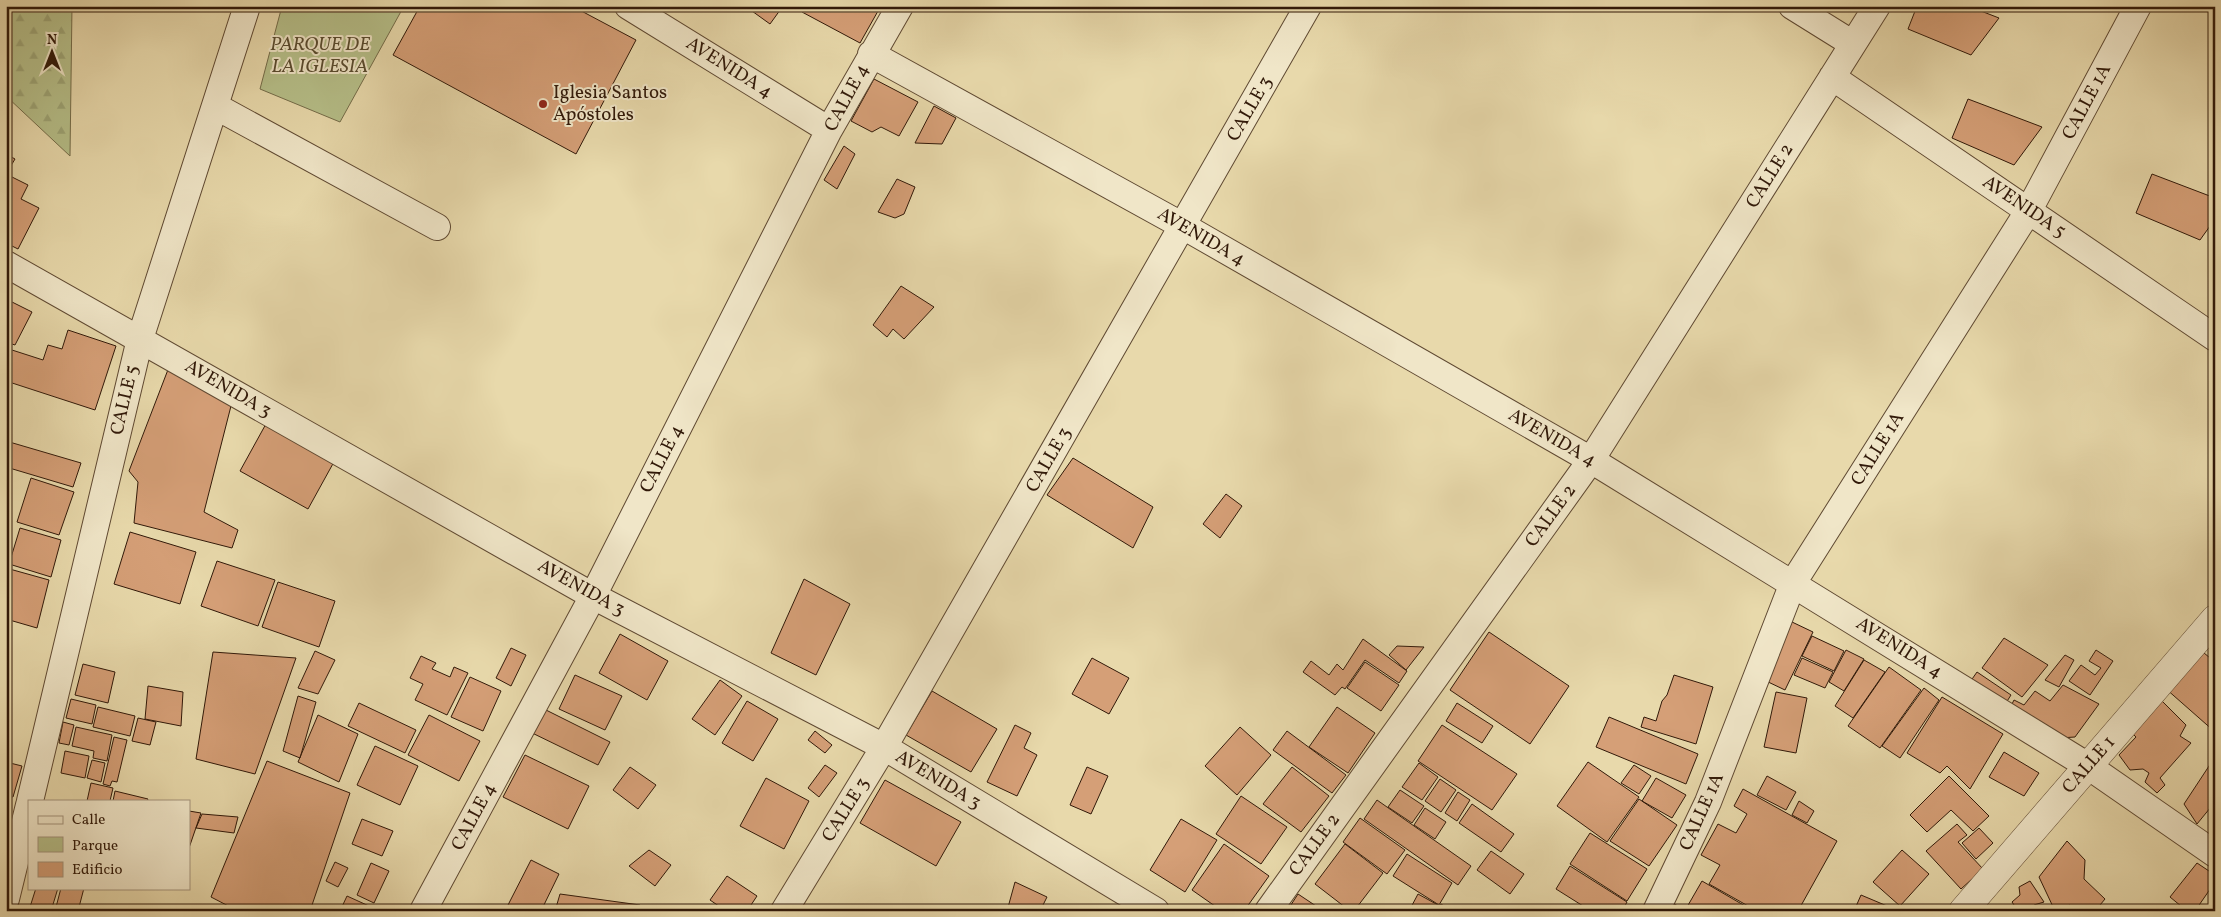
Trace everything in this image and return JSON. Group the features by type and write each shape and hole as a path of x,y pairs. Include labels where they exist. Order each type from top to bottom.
{"street":[{"name":"CALLE 5","path":"30,800 140,339 247,6"},
{"name":"AVENIDA 4","path":"628,6 829,130"},
{"name":"CALLE 4","path":"424,911 593,596 829,130 900,6"},
{"name":"CALLE 3","path":"784,911 884,747 1308,6"},
{"path":"1792,6 1853,44"},
{"name":"CALLE 2","path":"1268,911 1591,460 1877,6"},
{"name":"CALLE 1A","path":"1656,911 1708,802 1793,583 2029,210 2138,6"},
{"name":"AVENIDA 4","path":"871,54 1183,226 1591,460 2088,766 2215,854"},
{"name":"AVENIDA 5","path":"1832,78 2215,338"},
{"path":"215,106 438,227"},
{"name":"AVENIDA 3","path":"6,264 593,596 884,747 1156,911"},
{"name":"CALLE 1","path":"1963,911 2215,619"},
{"path":"6,899 28,809"}],"green space":[{"path":"6,6 72,6 70,156 6,96"},
{"name":"PARQUE DE LA IGLESIA","path":"282,6 404,6 340,122 260,89"}],"building":[{"name":"Iglesia Santos Apóstoles","path":"420,6 572,6 636,40 576,154 393,55"},
{"path":"745,6 783,6 770,24"},
{"path":"806,6 869,6 878,11 860,43 802,12"},
{"path":"1917,6 1968,6 1999,18 1971,55 1908,29"},
{"path":"874,79 918,102 899,136 881,127 872,132 851,121"},
{"path":"1968,99 2042,127 2014,165 1952,138"},
{"path":"934,106 956,118 942,144 915,143"},
{"path":"844,146 855,154 837,189 824,180"},
{"path":"6,154 15,159 6,174"},
{"path":"2152,174 2215,198 2215,219 2200,240 2136,213"},
{"path":"10,176 28,185 21,199 39,208 18,249 6,243 6,182"},
{"path":"897,179 915,187 904,214 895,218 878,212"},
{"path":"901,286 934,307 904,339 893,329 887,337 873,325"},
{"path":"6,299 32,312 15,345 6,342"},
{"path":"68,330 116,346 95,410 6,381 6,366 12,350 43,360 48,345 62,349"},
{"path":"169,367 232,402 204,512 238,530 232,548 134,523 138,482 129,471"},
{"path":"267,422 335,460 308,509 240,471"},
{"path":"6,441 81,463 73,487 6,467"},
{"path":"1073,458 1153,507 1133,548 1047,495"},
{"path":"31,478 74,492 59,535 17,522"},
{"path":"1226,494 1242,506 1220,538 1203,524"},
{"path":"20,528 61,540 51,577 9,564"},
{"path":"130,532 196,552 180,604 114,584"},
{"path":"217,561 275,580 258,626 201,606"},
{"path":"6,568 49,580 37,628 6,619"},
{"path":"804,579 850,604 816,675 771,653"},
{"path":"278,582 335,601 319,647 262,627"},
{"path":"1792,622 1813,632 1785,690 1764,680"},
{"path":"1489,632 1569,686 1530,744 1450,690"},
{"path":"620,634 668,661 647,700 599,673"},
{"path":"1812,636 1844,651 1834,671 1802,656"},
{"path":"2004,638 2048,665 2022,697 1982,668"},
{"path":"1363,639 1407,671 1399,683 1365,660 1345,689 1342,687 1335,695 1303,672 1311,661 1329,675 1337,664 1343,670"},
{"path":"1397,646 1424,647 1406,670 1389,655"},
{"path":"511,648 526,655 511,686 496,678"},
{"path":"1846,650 1864,659 1844,691 1829,682"},
{"path":"2096,650 2113,661 2090,695 2069,681 2081,665 2095,675 2101,668 2089,661"},
{"path":"315,651 335,660 318,694 298,688"},
{"path":"213,652 296,658 255,774 196,759"},
{"path":"2204,653 2215,662 2215,732 2165,688"},
{"path":"2065,655 2074,660 2059,687 2045,680"},
{"path":"421,656 436,663 432,669 450,677 454,667 468,673 447,715 415,700 423,684 410,678"},
{"path":"1092,658 1129,678 1109,714 1072,694"},
{"path":"1802,658 1833,672 1825,688 1794,675"},
{"path":"1864,660 1885,672 1853,718 1835,706"},
{"path":"1365,662 1399,685 1381,711 1347,688"},
{"path":"83,664 115,672 108,703 75,695"},
{"path":"1889,667 1921,690 1880,748 1848,726"},
{"path":"1977,672 2011,695 2004,706 1970,682"},
{"path":"575,675 622,696 605,730 559,709"},
{"path":"1674,675 1713,687 1696,744 1641,727 1644,717 1656,721 1662,701 1667,695"},
{"path":"470,677 501,691 483,731 451,717"},
{"path":"720,680 742,696 715,735 692,719"},
{"path":"2063,685 2099,704 2075,737 2059,738 2009,710 2014,700 2024,705 2035,691 2050,701"},
{"path":"148,686 183,692 181,726 145,719"},
{"path":"1924,688 1939,700 1900,758 1882,746"},
{"path":"932,691 997,729 971,772 906,735"},
{"path":"1776,692 1807,698 1796,753 1764,747"},
{"path":"298,696 316,702 300,758 283,751"},
{"path":"1942,697 2003,734 1970,789 1947,766 1940,773 1907,753"},
{"path":"71,699 96,705 92,724 66,718"},
{"path":"2161,700 2186,725 2180,736 2191,743 2160,778 2165,785 2157,793 2145,782 2149,773 2143,769 2130,770 2119,755 2136,737 2129,730"},
{"path":"747,701 778,719 753,761 722,743"},
{"path":"359,703 416,730 405,753 348,726"},
{"path":"1457,703 1493,726 1482,743 1446,721"},
{"path":"538,706 610,742 598,765 526,730"},
{"path":"98,707 135,716 130,736 93,727"},
{"path":"1337,707 1375,733 1348,773 1309,747"},
{"path":"318,715 358,734 339,782 298,762"},
{"path":"429,715 480,741 459,781 408,755"},
{"path":"1609,717 1698,754 1686,784 1596,747"},
{"path":"138,718 156,722 150,745 132,741"},
{"path":"63,722 74,725 69,745 59,743"},
{"path":"1015,725 1031,733 1024,748 1037,755 1017,796 987,782"},
{"path":"1442,725 1517,774 1492,810 1418,761"},
{"path":"76,727 112,735 107,761 93,758 94,751 72,746"},
{"path":"1240,727 1271,755 1237,795 1205,766"},
{"path":"815,731 832,745 825,753 808,740"},
{"path":"1287,731 1346,775 1332,793 1273,750"},
{"path":"114,737 127,740 117,782 112,781 110,786 103,784"},
{"path":"375,746 418,766 400,805 357,785"},
{"path":"65,751 89,756 85,778 61,773"},
{"path":"2004,752 2039,773 2024,796 1989,777"},
{"path":"525,755 589,786 568,829 503,797"},
{"path":"92,760 105,763 101,782 87,778"},
{"path":"267,761 350,793 310,911 238,911 211,897"},
{"path":"6,762 22,766 13,797 6,796"},
{"path":"1588,762 1639,797 1607,842 1557,806"},
{"path":"1419,763 1438,777 1422,800 1402,787"},
{"path":"2211,763 2215,765 2215,802 2197,824 2184,804"},
{"path":"825,765 837,773 819,797 808,788"},
{"path":"1634,765 1651,776 1639,794 1621,783"},
{"path":"630,767 656,785 638,809 613,790"},
{"path":"1087,767 1108,776 1091,814 1070,805"},
{"path":"1292,767 1329,796 1301,832 1263,804"},
{"path":"1767,776 1796,792 1786,810 1757,795"},
{"path":"1949,776 1989,816 1973,831 1951,810 1927,832 1910,815"},
{"path":"766,778 809,801 784,849 740,826"},
{"path":"1656,778 1686,795 1672,818 1642,801"},
{"path":"1440,779 1456,790 1441,812 1425,801"},
{"path":"885,780 961,822 936,866 860,823"},
{"path":"91,783 113,788 110,800 87,800"},
{"path":"1743,789 1837,841 1798,911 1757,911 1709,884 1720,865 1701,855 1718,824 1736,833 1747,814 1734,806"},
{"path":"1400,790 1424,806 1412,823 1388,807"},
{"path":"115,791 148,799 148,800 113,800"},
{"path":"1458,792 1470,800 1457,821 1445,813"},
{"path":"1241,796 1287,827 1261,864 1216,834"},
{"path":"1639,799 1677,825 1649,866 1610,841"},
{"path":"1377,800 1471,866 1458,885 1364,819"},
{"path":"1799,801 1814,811 1807,823 1792,815"},
{"path":"1472,804 1514,834 1501,852 1459,823"},
{"path":"1425,808 1446,822 1435,839 1414,825"},
{"path":"190,811 201,813 190,845"},
{"path":"202,814 238,817 234,833 196,828"},
{"path":"1360,818 1405,850 1387,874 1343,842"},
{"path":"362,819 393,831 382,856 352,844"},
{"path":"1181,819 1217,840 1185,892 1150,870"},
{"path":"1957,824 1967,835 1958,842 1983,869 1961,889 1926,851"},
{"path":"1979,828 1993,843 1976,859 1962,843"},
{"path":"1590,833 1647,869 1627,901 1570,864"},
{"path":"2067,841 2085,860 2084,879 2105,899 2100,905 2108,907 2109,911 2071,911 2070,905 2055,911 2039,877"},
{"path":"1224,844 1269,876 1244,911 1222,911 1192,890"},
{"path":"1345,844 1383,873 1354,911 1350,911 1315,884"},
{"path":"649,850 671,865 655,886 629,866"},
{"path":"1902,850 1929,874 1900,906 1873,882"},
{"path":"1491,851 1524,874 1510,894 1477,870"},
{"path":"1407,854 1452,883 1439,905 1393,876"},
{"path":"531,860 559,874 541,911 521,911 508,905"},
{"path":"335,862 348,868 338,887 326,881"},
{"path":"371,863 389,871 374,903 357,895"},
{"path":"2197,863 2215,875 2215,882 2195,911 2187,911 2170,897"},
{"path":"1570,866 1627,902 1622,911 1591,911 1556,889"},
{"path":"727,876 757,896 747,911 726,911 710,900"},
{"path":"1702,881 1752,911 1693,911 1687,907"},
{"path":"2030,881 2044,902 2034,905 2039,911 2018,911 2012,902 2020,895 2019,887"},
{"path":"1015,882 1047,897 1040,911 1007,911"},
{"path":"35,890 57,890 51,911 30,907"},
{"path":"60,890 83,890 78,911 55,911"},
{"path":"560,894 640,905 641,911 555,911"},
{"path":"1298,894 1322,910 1287,911"},
{"path":"1418,894 1438,905 1435,911 1409,911"},
{"path":"1861,895 1899,911 1854,911"},
{"path":"347,896 369,906 367,911 340,911"},
{"path":"1441,904 1452,911 1437,911"},
{"path":"1674,904 1688,911 1670,911"}],"place":[{"name":"Iglesia Santos Apóstoles","path":"543,104"}]}
